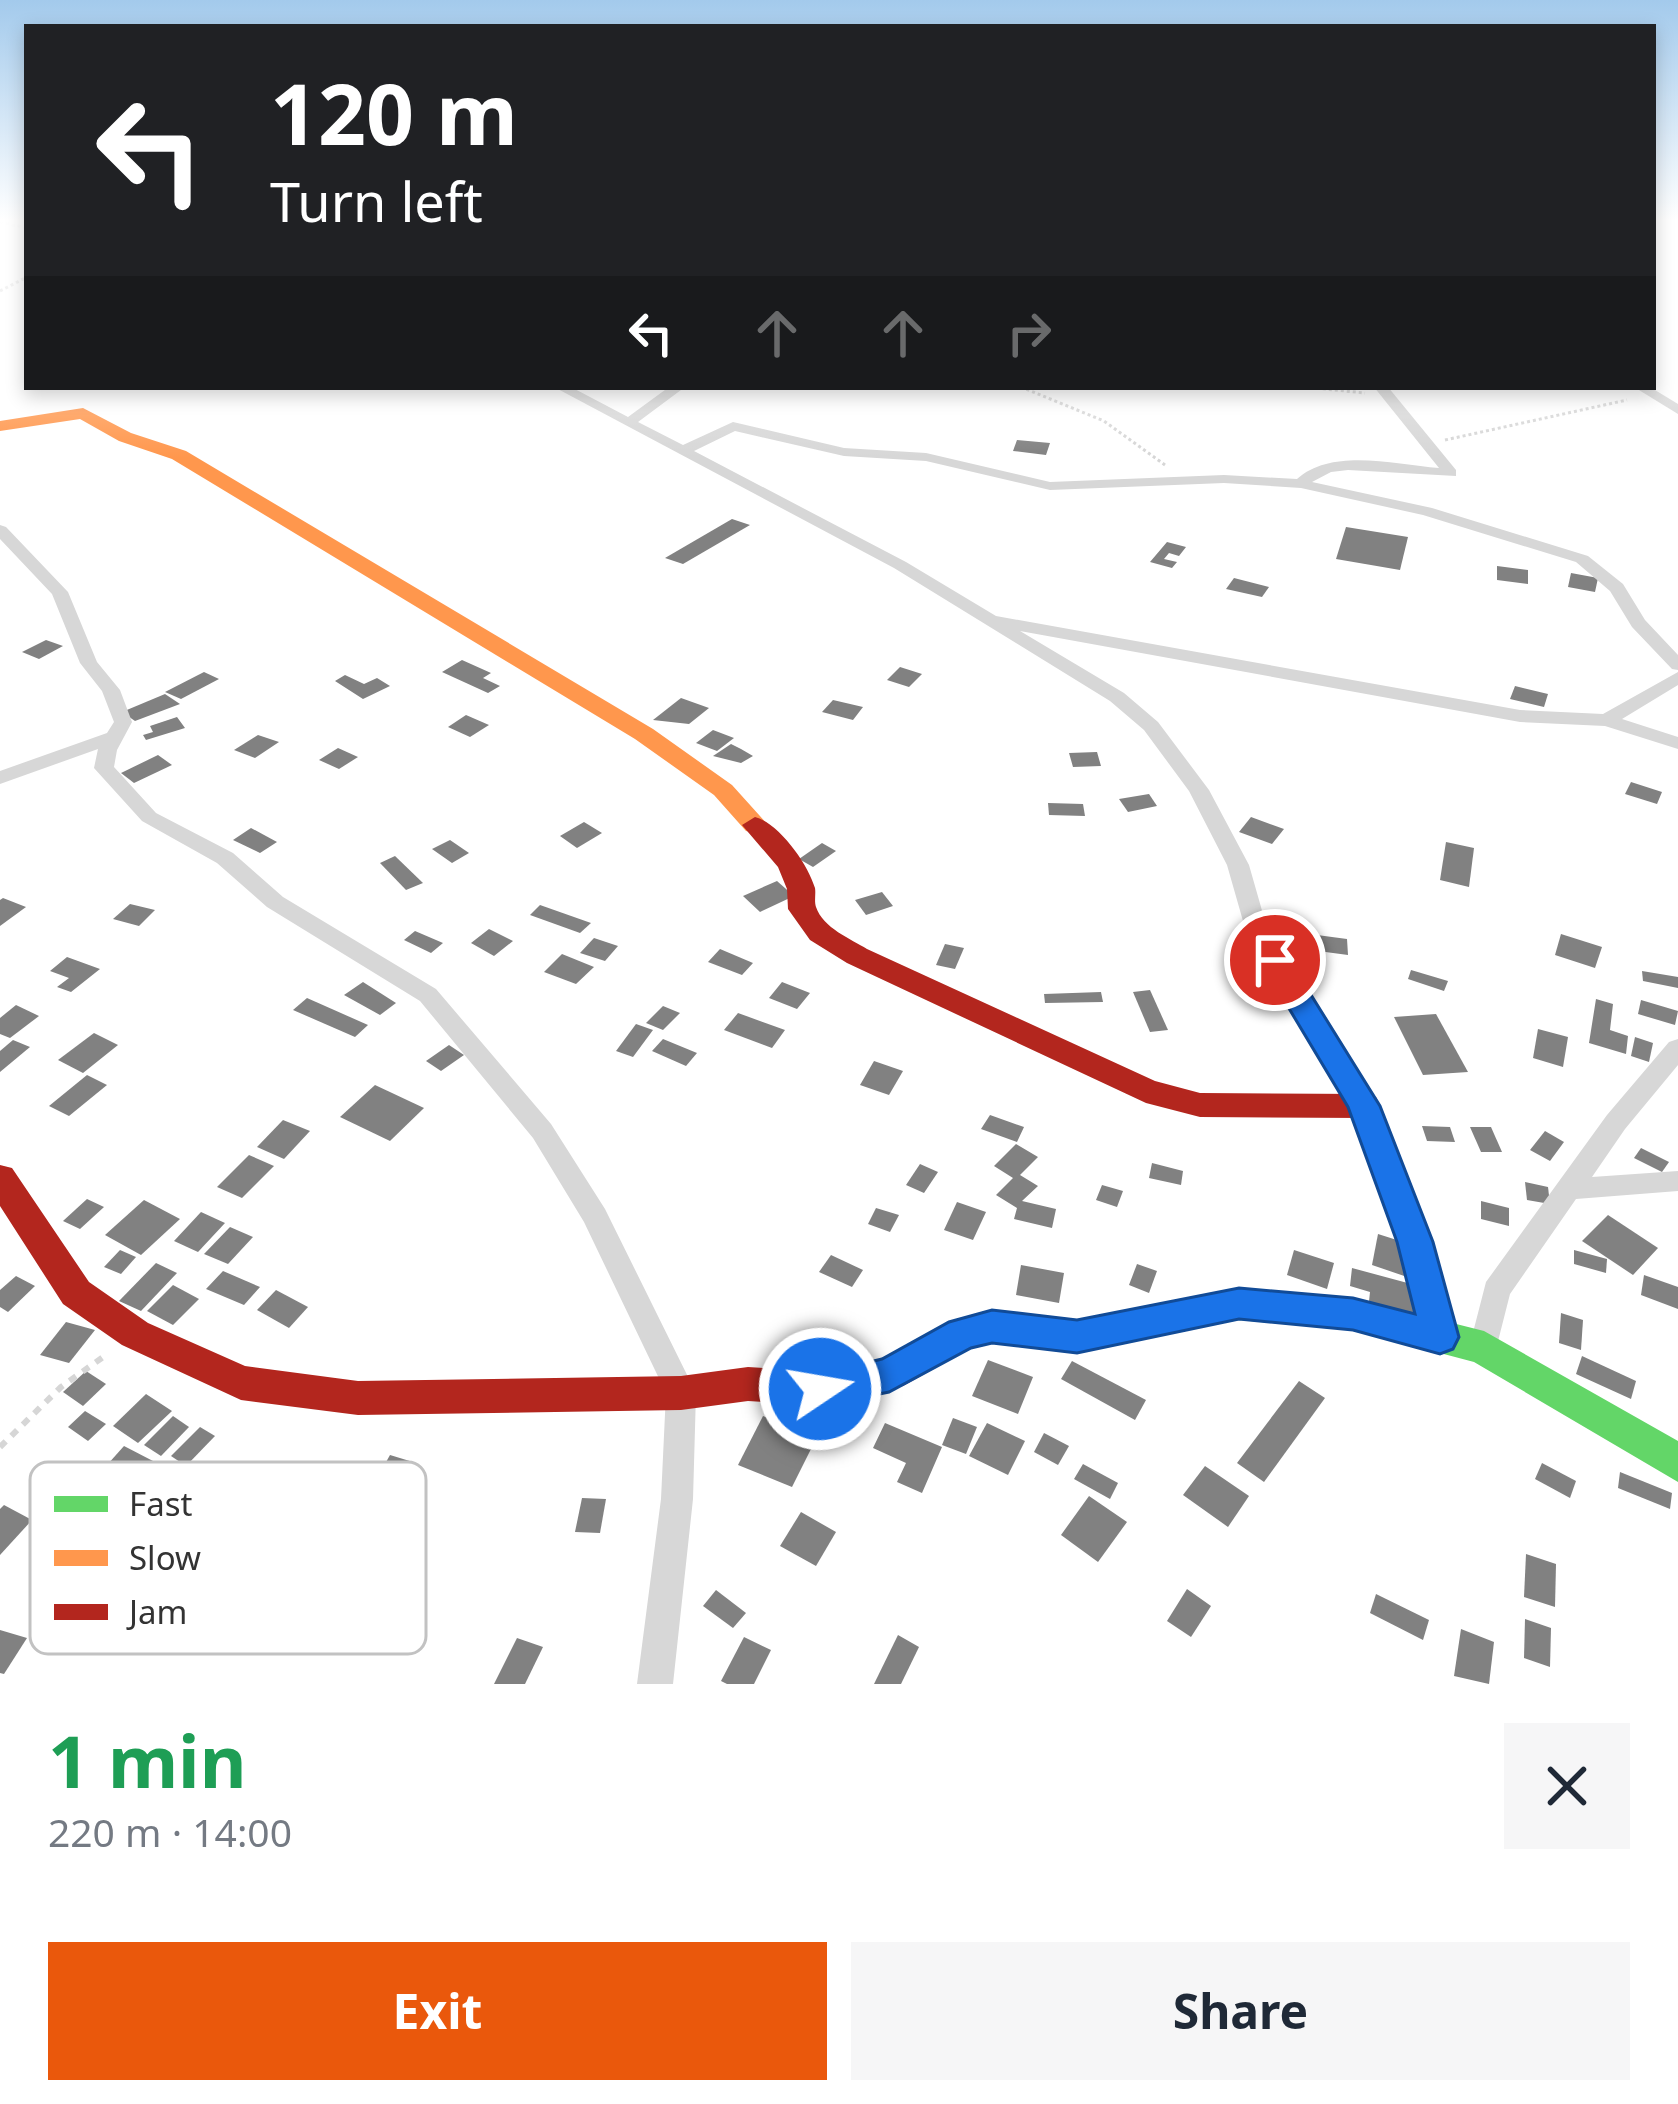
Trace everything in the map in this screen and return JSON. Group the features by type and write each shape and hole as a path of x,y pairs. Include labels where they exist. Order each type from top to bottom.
{"street":[{"path":"567,390 900,565 1117,697 1151,726 1199,790 1238,865 1256,928 1364,1106 1415,1242 1440,1337"},
{"path":"629,422 674,390"},
{"path":"1301,484 1313,472 1350,467 1451,473 1385,390"},
{"path":"1644,390 1678,410"},
{"path":"0,426 83,413 125,437 179,455 644,734 723,790 790,864 801,889 802,909 820,933 856,956 1145,1091 1200,1105 1364,1106"},
{"path":"685,450 733,426 844,452 926,457 1050,486 1182,480 1301,484 1464,521 1582,559 1617,588 1638,623 1678,665"},
{"path":"0,530 61,592 89,663 111,689 124,722 112,737 104,768 148,817 225,858 275,902 428,995 542,1131 596,1217 681,1393 676,1499 655,1684"},
{"path":"984,619 1520,716 1607,719 1678,743"},
{"path":"1607,719 1678,677"},
{"path":"0,778 112,737"},
{"path":"1484,1348 1496,1290 1567,1189 1678,1048"},
{"path":"0,1178 76,1293 135,1334 241,1383 358,1398 681,1393 748,1384 820,1389 889,1375 963,1333 992,1327 1077,1336 1239,1304 1353,1314 1484,1348 1678,1463"},
{"path":"1567,1189 1678,1181"}],"path":[{"path":"1029,390 1104,421 1182,480"},
{"path":"1428,444 1644,390"},
{"path":"0,1447 61,1387 135,1334"}],"building":[{"path":"1017,440 1050,443 1046,455 1013,451"},
{"path":"732,519 750,525 683,564 665,558"},
{"path":"1346,527 1408,537 1400,570 1336,559"},
{"path":"1167,542 1186,547 1179,556 1169,553 1164,559 1177,562 1172,568 1150,562"},
{"path":"1497,566 1528,570 1528,584 1497,580"},
{"path":"1571,573 1598,578 1595,592 1568,587"},
{"path":"1234,578 1269,587 1262,597 1226,589"},
{"path":"46,640 63,646 39,659 22,652"},
{"path":"462,660 491,673 483,678 500,686 488,693 442,672"},
{"path":"900,667 922,674 909,687 887,680"},
{"path":"204,672 219,679 181,699 165,692"},
{"path":"345,675 364,684 377,678 390,686 363,699 335,681"},
{"path":"1515,686 1548,694 1544,707 1510,699"},
{"path":"165,694 180,704 135,721 122,712"},
{"path":"681,698 709,708 689,724 653,720"},
{"path":"833,700 863,707 853,720 822,712"},
{"path":"466,715 489,725 470,737 448,727"},
{"path":"177,717 185,728 146,740 143,735 153,732 150,726"},
{"path":"713,730 734,738 717,751 696,743"},
{"path":"258,735 279,742 255,758 234,750"},
{"path":"731,744 753,756 741,763 713,756"},
{"path":"338,748 358,757 339,769 319,760"},
{"path":"1097,752 1101,766 1073,767 1069,753"},
{"path":"158,755 172,765 134,783 121,773"},
{"path":"1631,782 1662,792 1657,804 1625,794"},
{"path":"1149,794 1157,806 1128,812 1119,799"},
{"path":"1048,803 1083,804 1085,816 1049,815"},
{"path":"1251,817 1284,829 1272,844 1239,832"},
{"path":"584,822 602,833 577,848 560,836"},
{"path":"251,828 277,842 260,853 233,840"},
{"path":"450,840 469,853 452,863 432,849"},
{"path":"1446,842 1474,848 1469,887 1440,880"},
{"path":"822,843 836,851 813,867 799,859"},
{"path":"395,856 423,883 406,890 380,863"},
{"path":"777,881 794,896 760,912 743,896"},
{"path":"882,892 893,906 866,915 855,900"},
{"path":"0,900 26,907 0,926"},
{"path":"130,904 155,910 139,926 113,919"},
{"path":"540,905 591,923 580,933 530,915"},
{"path":"489,929 513,941 494,956 471,943"},
{"path":"415,931 443,943 431,953 404,940"},
{"path":"1561,934 1602,947 1595,968 1555,955"},
{"path":"1317,935 1347,939 1348,955 1318,951"},
{"path":"594,938 618,946 605,961 580,953"},
{"path":"945,944 964,948 955,969 936,965"},
{"path":"720,949 753,963 742,975 708,962"},
{"path":"562,954 594,967 576,984 544,972"},
{"path":"67,957 100,969 71,992 57,987 69,978 50,971"},
{"path":"1411,970 1448,981 1444,991 1408,979"},
{"path":"1642,971 1678,977 1678,988 1643,981"},
{"path":"363,982 396,1003 380,1015 344,995"},
{"path":"782,982 810,993 797,1009 769,998"},
{"path":"1150,990 1168,1030 1150,1032 1133,992"},
{"path":"1101,992 1103,1002 1045,1003 1044,994"},
{"path":"307,998 368,1025 355,1037 293,1010"},
{"path":"1596,999 1613,1004 1610,1030 1628,1036 1626,1054 1589,1043"},
{"path":"1641,1000 1678,1011 1675,1025 1638,1014"},
{"path":"16,1005 39,1016 10,1038 0,1034 0,1018"},
{"path":"663,1006 680,1013 663,1030 646,1023"},
{"path":"738,1013 785,1030 772,1048 724,1030"},
{"path":"1436,1014 1468,1072 1423,1075 1394,1017"},
{"path":"636,1024 653,1030 633,1057 616,1051"},
{"path":"1538,1029 1568,1037 1563,1067 1533,1058"},
{"path":"94,1033 118,1045 83,1073 58,1060"},
{"path":"1635,1037 1653,1043 1649,1062 1631,1056"},
{"path":"663,1039 697,1053 686,1066 652,1051"},
{"path":"13,1040 30,1047 0,1072 0,1051"},
{"path":"449,1045 464,1055 441,1071 426,1061"},
{"path":"874,1061 903,1071 889,1095 860,1085"},
{"path":"87,1075 107,1085 69,1116 49,1106"},
{"path":"375,1085 424,1108 390,1141 340,1117"},
{"path":"990,1115 1024,1127 1017,1142 981,1129"},
{"path":"283,1120 310,1131 284,1159 257,1147"},
{"path":"1422,1126 1450,1127 1455,1142 1427,1141"},
{"path":"1470,1127 1491,1127 1502,1152 1481,1152"},
{"path":"1545,1131 1564,1142 1550,1161 1530,1150"},
{"path":"1016,1144 1038,1157 1020,1175 1038,1186 1022,1201 1056,1209 1052,1228 1014,1219 1017,1208 996,1195 1013,1178 994,1166"},
{"path":"1641,1148 1669,1162 1662,1172 1634,1158"},
{"path":"249,1155 274,1166 242,1198 217,1187"},
{"path":"1152,1163 1183,1171 1181,1185 1149,1178"},
{"path":"920,1164 938,1172 924,1193 906,1185"},
{"path":"1525,1182 1548,1187 1550,1204 1527,1200"},
{"path":"1102,1185 1123,1191 1117,1207 1096,1200"},
{"path":"87,1199 104,1207 80,1229 63,1221"},
{"path":"144,1200 180,1219 141,1255 105,1235"},
{"path":"1481,1201 1509,1208 1509,1226 1481,1219"},
{"path":"957,1202 986,1212 973,1240 944,1230"},
{"path":"876,1208 899,1215 890,1232 868,1224"},
{"path":"201,1212 225,1223 198,1252 174,1241"},
{"path":"1608,1215 1658,1248 1633,1275 1582,1241"},
{"path":"230,1227 253,1237 228,1264 204,1254"},
{"path":"1378,1234 1422,1248 1416,1280 1372,1265"},
{"path":"120,1250 136,1257 121,1274 104,1267"},
{"path":"1294,1250 1334,1263 1327,1289 1287,1275"},
{"path":"1574,1250 1607,1259 1606,1273 1574,1264"},
{"path":"831,1255 863,1270 852,1287 819,1272"},
{"path":"156,1263 177,1273 141,1311 119,1301"},
{"path":"1137,1264 1157,1271 1149,1293 1129,1285"},
{"path":"1021,1265 1064,1273 1059,1303 1016,1295"},
{"path":"1352,1268 1415,1285 1412,1324 1368,1311 1370,1292 1350,1286"},
{"path":"223,1271 260,1287 244,1305 206,1289"},
{"path":"1644,1275 1678,1287 1678,1309 1641,1295"},
{"path":"16,1276 35,1286 8,1312 0,1307 0,1290"},
{"path":"173,1285 199,1299 173,1325 147,1311"},
{"path":"276,1290 308,1307 289,1328 257,1310"},
{"path":"1561,1313 1583,1320 1581,1350 1559,1343"},
{"path":"66,1322 95,1330 69,1363 40,1355"},
{"path":"1582,1356 1636,1381 1631,1399 1576,1374"},
{"path":"988,1360 1033,1377 1018,1414 972,1396"},
{"path":"1072,1361 1146,1400 1135,1420 1061,1379"},
{"path":"86,1371 106,1384 83,1406 63,1392"},
{"path":"1299,1381 1325,1398 1264,1482 1237,1463"},
{"path":"146,1394 172,1411 138,1443 113,1426"},
{"path":"85,1411 106,1424 88,1441 68,1427"},
{"path":"173,1416 189,1427 161,1456 144,1445"},
{"path":"763,1416 817,1437 792,1487 738,1465"},
{"path":"953,1418 977,1427 966,1454 942,1445"},
{"path":"885,1423 942,1447 922,1493 897,1482 906,1463 873,1448"},
{"path":"987,1423 1025,1441 1008,1475 969,1456"},
{"path":"200,1427 215,1436 190,1462 171,1456"},
{"path":"1044,1433 1069,1446 1058,1465 1034,1452"},
{"path":"124,1446 153,1461 152,1462 110,1462"},
{"path":"390,1455 413,1462 386,1462"},
{"path":"1542,1463 1576,1481 1570,1498 1535,1479"},
{"path":"1083,1464 1118,1483 1110,1499 1074,1479"},
{"path":"1205,1466 1249,1496 1228,1527 1183,1495"},
{"path":"1620,1472 1672,1493 1670,1509 1618,1488"},
{"path":"1089,1496 1127,1522 1098,1562 1061,1535"},
{"path":"582,1498 606,1499 600,1533 575,1532"},
{"path":"4,1505 30,1522 0,1555 0,1509"},
{"path":"801,1512 836,1532 816,1566 780,1546"},
{"path":"1526,1554 1556,1564 1555,1607 1524,1597"},
{"path":"1187,1589 1211,1606 1191,1637 1167,1621"},
{"path":"716,1590 746,1613 733,1628 703,1606"},
{"path":"1376,1594 1429,1620 1423,1640 1370,1613"},
{"path":"1525,1619 1551,1628 1550,1667 1524,1658"},
{"path":"1461,1629 1494,1642 1489,1684 1454,1676"},
{"path":"0,1630 27,1638 4,1674 0,1673"},
{"path":"898,1635 919,1647 901,1684 874,1684"},
{"path":"744,1637 771,1650 754,1684 727,1684 721,1681"},
{"path":"517,1638 543,1647 525,1684 494,1684"}],"traffic: fast":[{"path":"925,1354 963,1333 992,1327 1077,1336 1239,1304 1353,1314 1484,1348 1678,1463"}],"traffic: slow":[{"path":"0,426 83,413 125,437 179,455 644,734 723,790 755,825"}],"traffic: jam":[{"path":"755,825 790,864 801,889 802,909 820,933 857,956 1146,1091 1200,1105 1364,1106"},
{"path":"0,1178 76,1293 135,1334 241,1383 358,1398 681,1393 748,1384 820,1389 889,1374 925,1354"}],"route":[{"path":"820,1389 889,1375 963,1333 992,1327 1077,1336 1239,1304 1353,1314 1440,1337 1415,1242 1364,1106 1275,960"}]}
